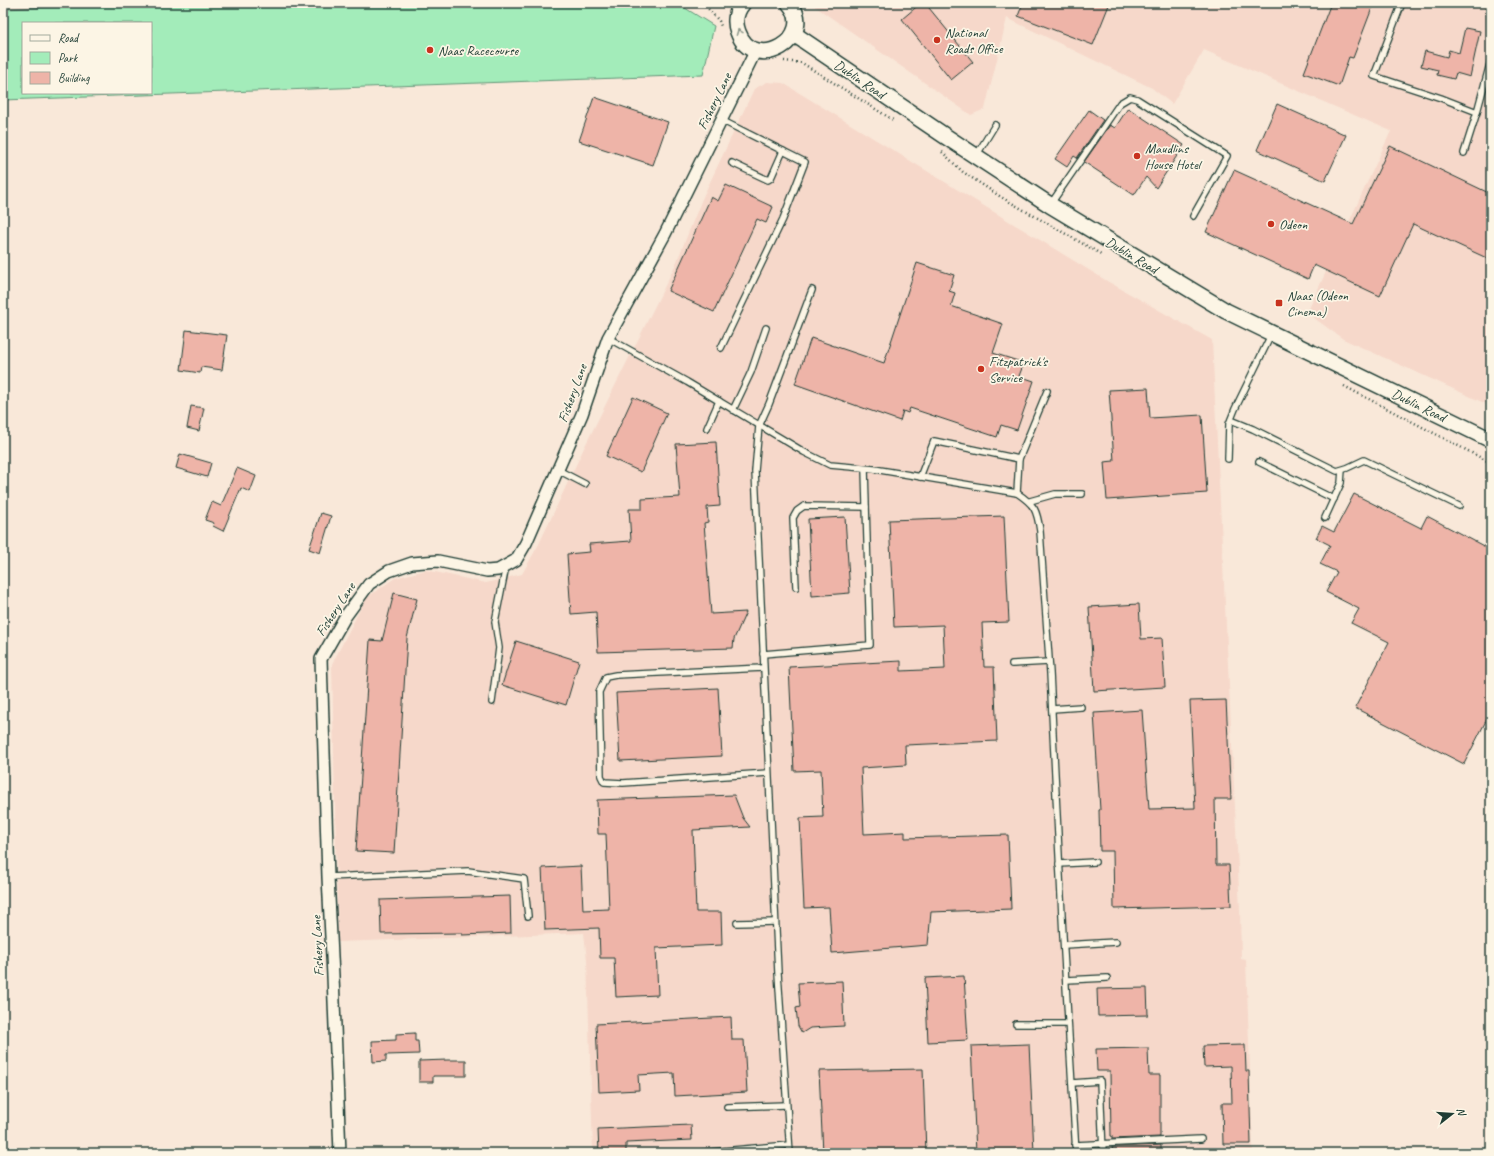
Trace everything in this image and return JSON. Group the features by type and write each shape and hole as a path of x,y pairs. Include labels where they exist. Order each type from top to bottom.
{"main road":[{"path":"739,4 736,22 740,36 744,43 756,50 769,52 779,49 787,43 794,34 796,22 795,13 789,3"},
{"name":"Dublin Road","path":"794,34 1050,205 1226,311 1491,440"}],"street":[{"name":"Fishery Lane","path":"340,1153 328,877 321,659 345,618 369,584 389,571 412,563 438,561 487,571 498,570 516,560 526,543 582,414 608,338 664,234 756,50"}],"lane":[{"path":"1402,3 1374,76 1477,112"},
{"path":"1464,153 1491,60"},
{"path":"1050,205 1120,103 1130,97 1137,99 1227,156 1193,216"},
{"path":"721,120 805,162 783,219 721,348"},
{"path":"976,156 995,124"},
{"path":"732,163 768,180 771,178 783,151"},
{"path":"790,1153 775,922 755,471 759,426 769,404 812,290"},
{"path":"733,410 751,372 766,328"},
{"path":"1228,459 1229,424 1272,333"},
{"path":"608,338 719,401 804,452 830,465 865,468 1017,493 1030,501 1037,514 1040,531 1052,709 1059,864 1076,1153"},
{"path":"1017,493 1019,459 1047,391"},
{"path":"707,428 719,401"},
{"path":"1231,420 1253,429 1336,472 1364,460 1459,506"},
{"path":"920,477 934,441 1019,459"},
{"path":"1259,462 1334,499"},
{"path":"763,654 870,645 865,468"},
{"path":"558,470 585,484"},
{"path":"1325,518 1341,483 1342,470"},
{"path":"1030,501 1055,494 1082,494"},
{"path":"796,587 793,518 796,511 804,506 866,507"},
{"path":"492,702 499,648 495,622 506,566"},
{"path":"1012,664 1049,662"},
{"path":"763,668 616,675 606,677 599,692 601,776 604,782 623,783 768,773"},
{"path":"1052,709 1081,707"},
{"path":"1059,864 1095,862"},
{"path":"328,877 468,871 524,879 528,916"},
{"path":"737,923 775,922"},
{"path":"1064,944 1116,942"},
{"path":"1066,980 1107,978"},
{"path":"1016,1024 1068,1024"},
{"path":"1072,1083 1100,1081 1103,1153"},
{"path":"727,1107 786,1105"},
{"path":"1075,1145 1201,1138"},
{"path":"699,1153 747,1151 789,1145"}],"path":[{"path":"703,3 719,21 722,27"},
{"path":"779,60 802,63 897,122"},
{"path":"936,148 963,172"}],"shaded area":[{"path":"810,3 1491,3 1491,406 1343,339 1307,313 1391,131 1204,50 1172,104 1152,88 1007,18 985,109 971,115"},
{"path":"767,82 783,83 1107,281 1212,340 1240,910 1241,959 1246,960 1253,1153 593,1153 587,960 584,933 338,942 332,664 366,598 395,578 426,570 486,583 522,574 539,544 583,450 675,266 702,199 754,89"}],"green space":[{"name":"Naas Racecourse","path":"159,3 677,3 714,26 703,75 3,100 3,9"}],"building":[{"name":"National Roads Office","path":"921,3 925,3 973,62 951,80 902,19"},
{"path":"1023,3 1102,3 1109,5 1093,45 1018,16"},
{"path":"1331,3 1374,3 1353,58 1349,57 1339,86 1304,73"},
{"path":"1465,28 1480,31 1470,77 1456,73 1454,79 1437,75 1438,70 1421,66 1425,51 1447,57 1449,50 1459,53"},
{"path":"594,97 668,122 653,165 579,141"},
{"path":"1277,104 1346,135 1325,181 1257,150"},
{"name":"Maudlins House Hotel","path":"1128,108 1184,145 1156,188 1146,177 1134,195 1084,162 1110,125 1115,128"},
{"path":"1089,110 1103,120 1077,158 1074,156 1067,167 1055,159"},
{"path":"1390,146 1491,194 1491,260 1413,224 1380,296 1314,265 1308,279 1206,232 1234,170 1353,224"},
{"path":"726,185 773,207 766,223 757,219 714,312 668,291 711,197 718,201"},
{"path":"917,263 954,275 949,291 955,293 951,306 1003,324 993,353 1024,363 1019,376 1034,381 1017,430 1001,425 997,437 910,408 908,413 903,411 900,421 795,384 811,338 884,363"},
{"path":"186,330 227,335 222,370 201,367 200,373 181,370"},
{"path":"1148,388 1150,418 1202,415 1207,493 1107,500 1104,462 1114,461 1109,390"},
{"path":"633,397 667,413 641,472 606,456"},
{"path":"191,406 204,408 199,431 187,428"},
{"path":"716,442 720,506 707,507 708,522 704,523 711,614 746,612 734,639 733,648 598,652 596,612 571,614 567,554 590,552 589,544 631,541 629,509 642,509 642,499 680,497 676,444"},
{"path":"180,454 211,463 207,477 176,468"},
{"path":"237,468 256,476 250,492 241,488 223,531 213,526 214,523 205,520 212,502 221,506"},
{"path":"1354,494 1421,528 1427,516 1491,550 1491,711 1464,764 1355,708 1389,642 1351,623 1359,609 1326,592 1337,572 1320,564 1330,545 1316,538 1322,526 1334,532"},
{"path":"321,513 331,516 320,553 309,549"},
{"path":"1004,516 1009,622 982,623 984,667 994,667 997,741 905,745 906,765 861,768 864,834 905,832 905,838 1008,835 1011,909 931,912 928,945 832,953 829,907 804,908 800,818 823,817 821,770 794,771 789,667 901,661 901,671 945,669 943,625 894,627 889,520"},
{"path":"845,517 850,593 812,596 808,519"},
{"path":"394,593 417,599 407,638 394,853 356,851 370,640 382,641"},
{"path":"1139,604 1141,639 1162,638 1165,687 1094,691 1089,607"},
{"path":"516,641 579,661 566,705 502,685"},
{"path":"718,688 722,756 620,761 616,693"},
{"path":"1226,700 1231,799 1215,799 1216,865 1229,865 1231,906 1114,909 1113,851 1100,851 1100,810 1094,713 1142,710 1149,809 1195,808 1190,701"},
{"path":"734,795 743,818 750,827 693,830 696,912 721,912 722,945 656,948 658,995 616,997 614,958 600,958 599,928 545,930 542,868 581,866 583,910 609,909 606,834 598,834 597,800"},
{"path":"510,896 511,933 462,935 462,933 381,934 380,900"},
{"path":"964,976 968,1040 928,1042 925,978"},
{"path":"842,981 844,1026 810,1028 802,1033 798,1026 796,1008 800,1007 798,983"},
{"path":"1147,988 1148,1015 1098,1016 1097,989"},
{"path":"731,1017 732,1040 744,1040 747,1092 675,1096 674,1073 638,1075 639,1090 599,1092 596,1024"},
{"path":"415,1033 415,1041 418,1041 419,1054 386,1055 386,1061 373,1062 372,1041 396,1040 396,1034"},
{"path":"1029,1044 1034,1153 976,1153 971,1046"},
{"path":"1245,1045 1246,1071 1249,1071 1251,1144 1223,1144 1222,1103 1232,1103 1231,1066 1204,1067 1203,1046"},
{"path":"1148,1048 1149,1075 1160,1075 1160,1137 1112,1139 1110,1071 1097,1071 1096,1049"},
{"path":"466,1060 466,1076 433,1076 433,1082 419,1082 419,1061"},
{"path":"923,1069 926,1153 823,1153 819,1071"},
{"path":"691,1125 692,1140 626,1143 626,1153 599,1153 598,1129"},
{"path":"1161,1145 1161,1153 1113,1153 1112,1147"}],"place":[{"name":"National Roads Office","path":"937,40"},
{"name":"Naas Racecourse","path":"430,50"},
{"name":"Maudlins House Hotel","path":"1137,156"},
{"name":"Odeon","path":"1271,224"},
{"name":"Naas (Odeon Cinema)","path":"1279,303"},
{"name":"Fitzpatrick's Service","path":"981,369"}]}
